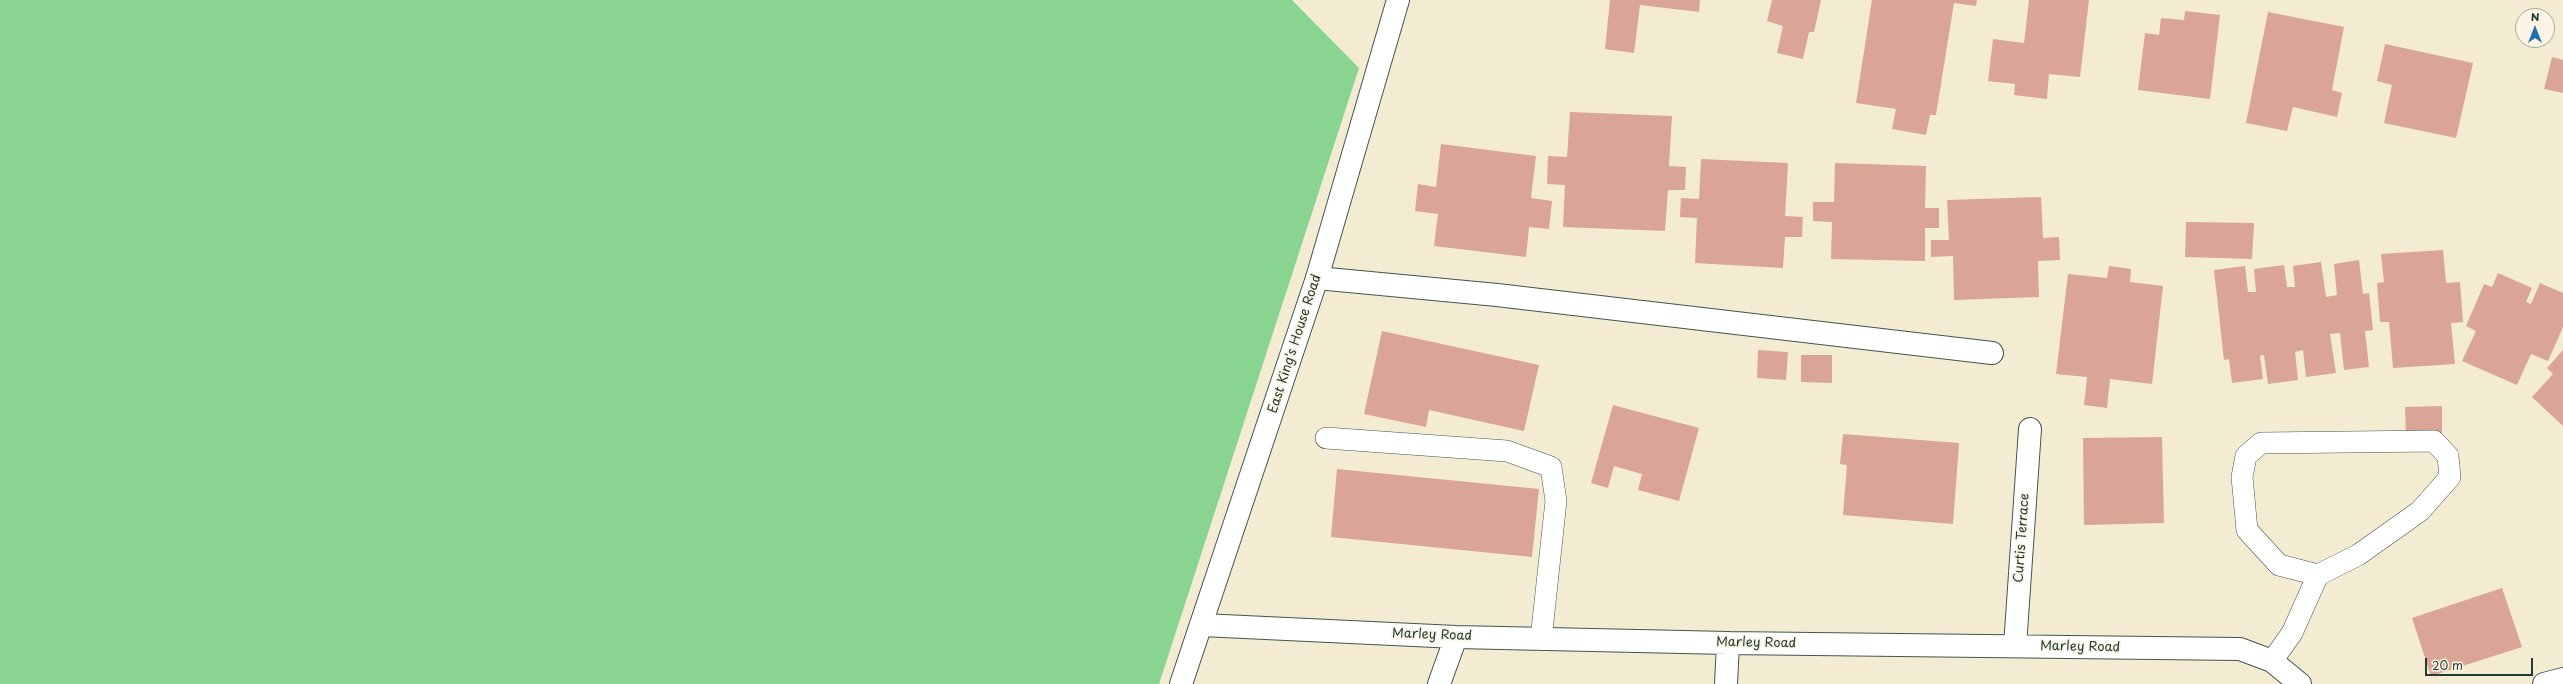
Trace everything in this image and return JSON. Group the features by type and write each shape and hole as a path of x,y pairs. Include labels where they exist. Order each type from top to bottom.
{"street":[{"name":"East King's House Road","path":"1181,684 1317,278 1398,0"},
{"path":"1317,278 1497,295 1992,353"},
{"name":"Curtis Terrace","path":"2014,646 2030,429"},
{"name":"Marley Road","path":"1202,625 1456,637 1541,639 1728,643 2240,649 2272,661 2300,684"},
{"path":"1439,684 1456,637"},
{"path":"1726,684 1728,643"},
{"path":"2544,684 2563,679"}],"lane":[{"path":"1326,438 1507,451 1551,467 1556,501 1541,639"},
{"path":"2272,661 2292,633 2318,575 2358,555 2420,511 2450,477 2448,456 2434,441 2261,443 2246,456 2242,477 2247,530 2279,566 2318,575"}],"green space":[{"path":"0,0 1292,0 1359,68 1159,684 0,684"}],"building":[{"path":"1610,0 1700,0 1699,12 1640,5 1634,53 1605,49"},
{"path":"1772,0 1821,0 1814,32 1809,32 1803,59 1777,53 1783,26 1767,21"},
{"path":"1872,0 1977,0 1976,6 1954,3 1936,115 1930,115 1926,135 1892,129 1896,109 1856,103"},
{"path":"2029,0 2089,0 2080,77 2049,74 2047,99 2014,95 2015,84 1988,81 1993,39 2024,43"},
{"path":"2185,11 2220,15 2210,99 2138,90 2145,33 2159,35 2161,18 2184,20"},
{"path":"2268,12 2344,27 2332,90 2342,93 2337,117 2293,107 2287,131 2246,123"},
{"path":"2385,44 2473,63 2456,138 2384,123 2392,85 2377,81"},
{"path":"2552,57 2563,60 2563,93 2544,89"},
{"path":"1570,112 1672,116 1669,166 1686,167 1685,190 1668,190 1665,231 1563,227 1565,185 1547,184 1548,156 1567,157"},
{"path":"1441,144 1536,156 1531,198 1552,201 1549,229 1529,227 1526,257 1434,246 1438,214 1415,211 1418,184 1436,187"},
{"path":"1701,159 1788,163 1785,216 1803,217 1802,237 1785,237 1783,268 1695,263 1697,218 1680,217 1681,198 1699,199"},
{"path":"1835,163 1926,166 1925,208 1939,208 1939,228 1925,228 1925,261 1831,259 1832,222 1813,221 1813,202 1834,202"},
{"path":"2041,197 2043,238 2059,237 2060,260 2038,261 2039,297 1954,300 1953,256 1931,257 1931,240 1949,240 1947,200"},
{"path":"2186,222 2254,223 2252,259 2185,257"},
{"path":"2443,250 2446,283 2460,282 2463,322 2451,323 2455,364 2393,368 2389,322 2380,322 2377,283 2384,282 2381,254"},
{"path":"2359,260 2363,294 2369,293 2373,330 2365,331 2369,367 2344,370 2340,333 2330,334 2336,373 2306,377 2303,350 2295,352 2298,380 2268,384 2264,355 2260,356 2263,379 2232,383 2229,359 2224,360 2214,270 2245,266 2248,292 2256,292 2254,269 2284,265 2287,287 2295,287 2293,266 2321,262 2326,297 2337,295 2334,264"},
{"path":"2109,266 2131,269 2130,282 2163,286 2152,384 2110,379 2107,408 2084,405 2087,377 2056,374 2068,274 2107,278"},
{"path":"2498,273 2532,288 2526,302 2531,304 2540,283 2563,293 2563,327 2548,361 2531,354 2517,385 2462,361 2476,331 2466,326 2484,284 2492,287"},
{"path":"1382,331 1539,365 1524,431 1429,410 1426,427 1364,414"},
{"path":"1758,350 1788,352 1786,380 1757,378"},
{"path":"2563,350 2563,426 2532,397 2553,374 2547,368"},
{"path":"1801,355 1832,355 1832,383 1801,382"},
{"path":"1613,405 1699,428 1679,501 1638,490 1642,474 1614,466 1608,488 1591,483"},
{"path":"2442,406 2442,435 2406,435 2405,407"},
{"path":"1843,434 1959,443 1953,524 1843,515 1847,465 1840,464"},
{"path":"2162,437 2164,523 2084,525 2083,438"},
{"path":"1337,469 1539,489 1532,557 1331,537"},
{"path":"2502,588 2522,647 2431,676 2412,618"}]}
